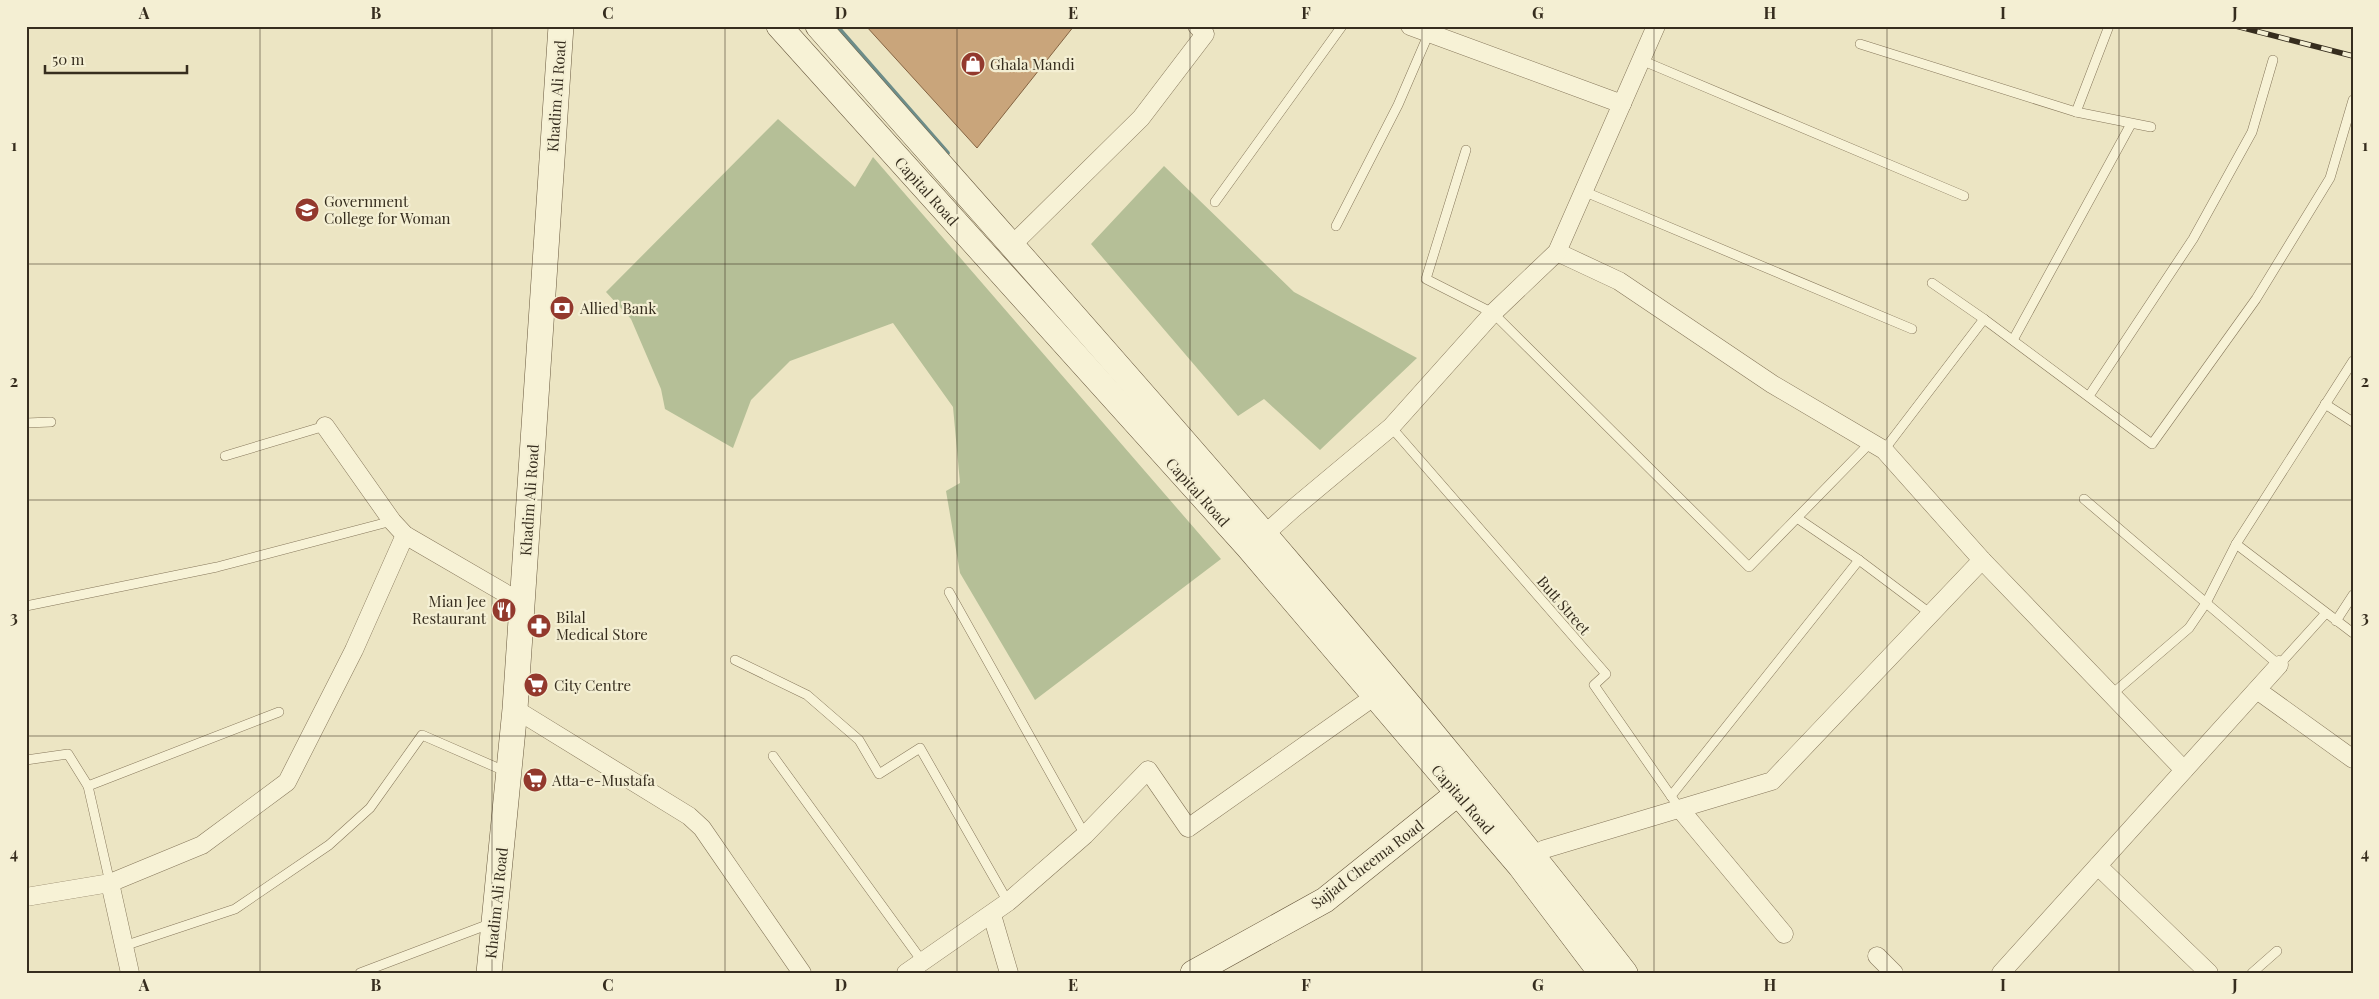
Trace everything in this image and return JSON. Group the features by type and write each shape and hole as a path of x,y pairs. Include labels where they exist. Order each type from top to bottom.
{"street":[{"name":"Khadim Ali Road","path":"489,973 492,923 510,773 515,709 560,26"},
{"name":"Capital Road","path":"779,26 1256,540 1375,696 1470,788 1534,856 1601,973"},
{"path":"818,26 1011,246 1256,540 1470,788"},
{"path":"1011,246 1140,118 1205,34 1197,26"},
{"path":"1410,26 1622,104"},
{"path":"1256,540 1391,427 1493,313 1557,252 1655,26"},
{"path":"1557,252 1619,281 1772,384 1878,446 1982,560 2184,770"},
{"path":"325,426 392,521 405,535 522,604"},
{"path":"26,897 110,883 202,845 287,782 354,650 405,535"},
{"path":"1625,973 1534,856 1676,802 1772,781 1982,560"},
{"path":"2001,973 2279,665"},
{"path":"2257,690 2353,759"},
{"path":"906,973 992,915 1008,902 1085,835 1148,770 1188,828 1375,696"},
{"path":"515,709 689,816 702,828 802,973"},
{"name":"Sajjad Cheema Road","path":"1193,973 1326,900 1470,788"},
{"path":"1676,802 1784,934"},
{"path":"2098,866 2209,973"},
{"path":"110,883 130,973"},
{"path":"992,915 1008,973"},
{"path":"1877,956 1894,973"}],"lane":[{"path":"1215,202 1342,26"},
{"path":"2076,112 2110,26"},
{"path":"1336,226 1398,105 1428,33"},
{"path":"1860,44 2076,112 2152,127"},
{"path":"1641,60 1964,196"},
{"path":"2089,396 2193,239 2252,132 2273,60"},
{"path":"1932,283 2013,340 2152,444 2256,298 2330,178 2353,100"},
{"path":"2013,340 2131,124"},
{"path":"1466,150 1426,279 1493,313 1750,567 1797,518 1878,446 1984,319"},
{"path":"1584,191 1912,329"},
{"path":"2111,695 2189,628 2206,603 2236,544 2353,361"},
{"path":"2325,404 2353,422"},
{"path":"26,423 51,422"},
{"path":"225,456 325,426"},
{"name":"Butt Street","path":"1391,427 1606,674 1594,685 1676,802"},
{"path":"2084,499 2279,665 2326,613"},
{"path":"1797,518 1860,560 1931,614"},
{"path":"26,606 217,567 392,521"},
{"path":"2236,544 2353,633"},
{"path":"1676,802 1860,560"},
{"path":"949,592 1085,835"},
{"path":"2336,621 2353,595"},
{"path":"736,660 807,695 859,740 879,774 920,748 1008,902"},
{"path":"88,786 279,712"},
{"path":"124,946 235,909 329,845 370,808 422,736 510,773"},
{"path":"26,760 68,754 88,786 110,883"},
{"path":"773,756 922,961"},
{"path":"360,973 492,923"},
{"path":"2252,973 2277,951"}],"green space":[{"path":"778,119 855,187 873,157 1221,559 1035,700 960,573 946,491 960,483 953,407 893,323 790,361 751,400 733,448 665,409 661,389 631,319 606,292"},
{"path":"1164,166 1294,292 1417,358 1320,450 1264,399 1238,416 1091,244"}],"building":[{"name":"Ghala Mandi","path":"866,26 1074,26 977,148"}],"waterway":[{"path":"836,26 947,153"}],"railway":[{"path":"2236,26 2353,56"}],"place":[{"name":"Ghala Mandi","path":"973,64"},
{"name":"Government College for Woman","path":"307,210"},
{"name":"Allied Bank","path":"562,308"},
{"name":"Mian Jee Restaurant","path":"504,610"},
{"name":"Bilal Medical Store","path":"539,626"},
{"name":"City Centre","path":"536,685"},
{"name":"Atta-e-Mustafa","path":"535,780"}]}
